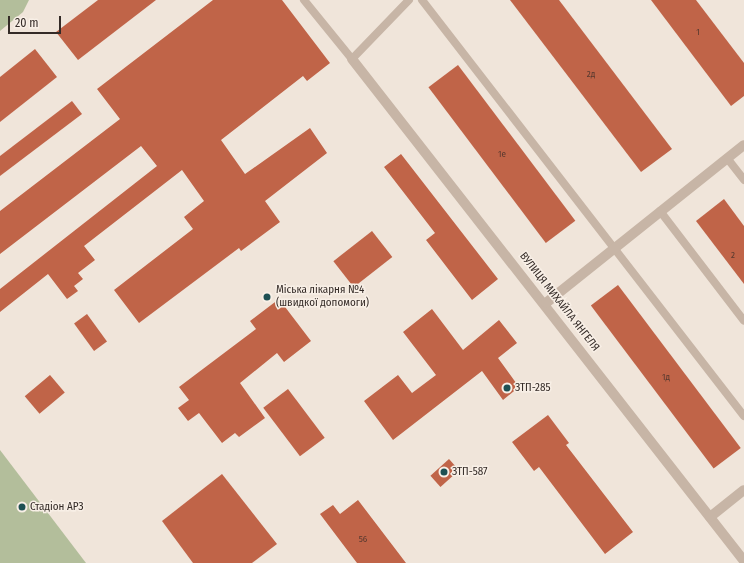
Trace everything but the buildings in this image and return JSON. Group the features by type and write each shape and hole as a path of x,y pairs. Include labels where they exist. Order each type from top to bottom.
{"street":[{"name":"ВУЛИЦЯ МИХАЙЛА ЯНГЕЛЯ","path":"352,60 546,303 744,561"},
{"path":"546,303 744,145"},
{"path":"710,517 744,490"}],"lane":[{"path":"304,0 352,60 409,0"},
{"path":"422,0 616,246 744,416"},
{"path":"727,158 744,180"},
{"path":"660,211 744,321"}],"green space":[{"path":"0,0 29,0 23,12 0,31"},
{"name":"Стадіон АРЗ","path":"0,450 86,563 0,563"}],"place":[{"name":"Міська лікарня №4 (швидкої допомоги)","path":"267,297"},
{"name":"ЗТП-285","path":"507,388"},
{"name":"ЗТП-587","path":"444,472"},
{"name":"Стадіон АРЗ","path":"22,507"}]}
